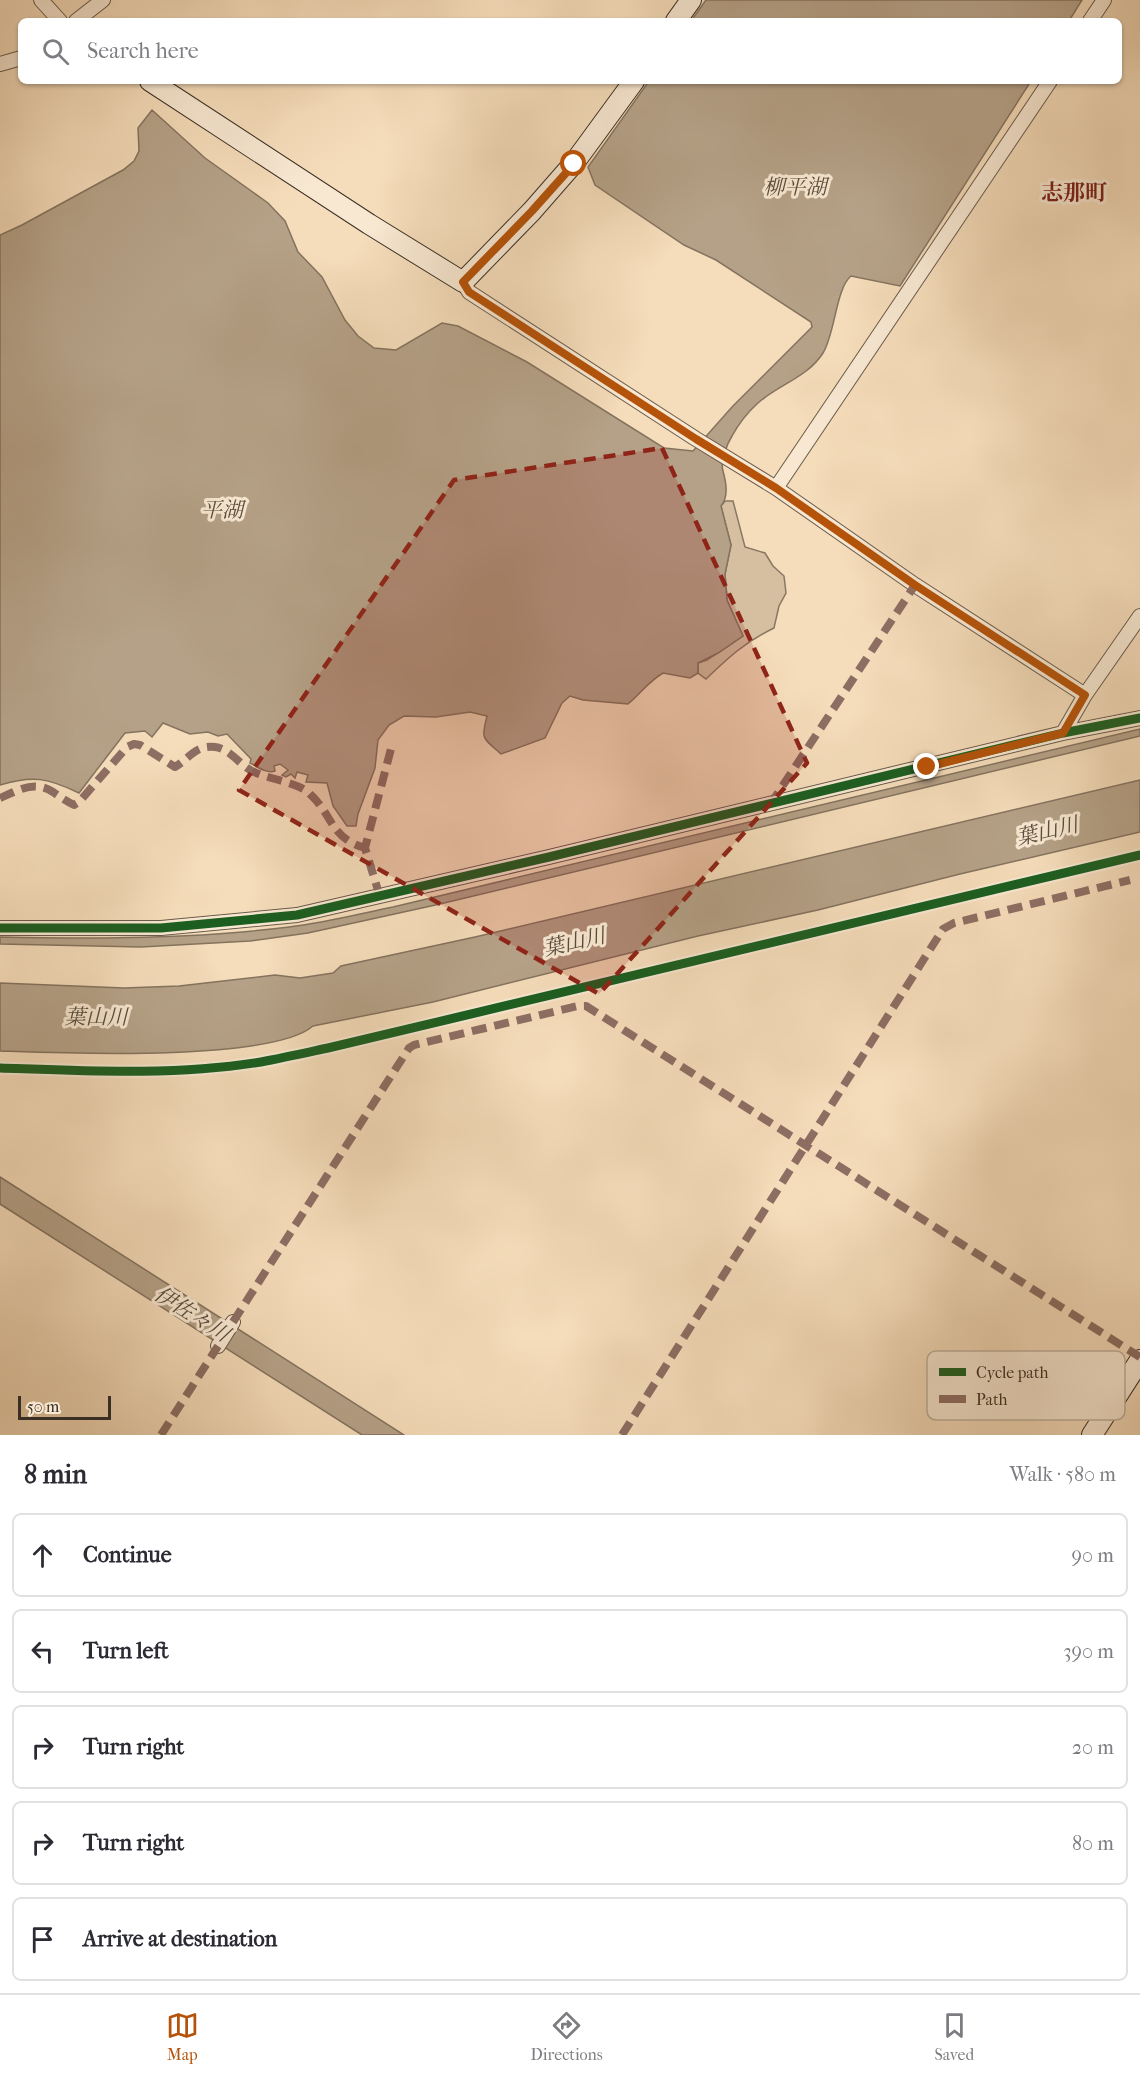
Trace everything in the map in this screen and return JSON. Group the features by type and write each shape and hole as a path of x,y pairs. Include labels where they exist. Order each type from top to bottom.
{"street":[{"path":"41,0 57,18"},
{"path":"80,18 103,0"},
{"path":"678,18 691,0"},
{"path":"1092,18 1104,0"},
{"path":"0,64 18,59"},
{"path":"155,84 369,224 463,282 469,292 776,488 915,585 1085,695"},
{"path":"463,282 574,164 632,84"},
{"path":"776,488 1048,84"},
{"path":"1063,733 1085,695 1140,616"},
{"path":"0,928 161,928 297,915 538,860 1063,733 1140,718"},
{"path":"218,1346 233,1322"},
{"path":"1125,1383 1140,1360"},
{"path":"1092,1435 1102,1420"}],"highlighted area":[{"path":"662,448 807,763 599,994 239,790 454,480"}],"shaded area":[{"path":"725,501 733,501 745,547 765,553 773,566 784,576 786,593 779,606 774,628 738,650 706,679 698,673 698,663 707,660 743,636 727,600 725,574 731,545 721,506"}],"water":[{"path":"706,0 1082,0 1071,18 693,18"},
{"name":"平湖","path":"647,84 1029,84 900,286 851,276 842,290 823,353 801,375 758,403 737,427 730,439 722,462 726,489 721,506 731,545 725,574 727,600 743,636 698,663 698,673 690,678 663,673 628,704 583,700 570,696 562,703 545,738 501,754 485,738 487,716 470,712 436,717 404,716 389,725 378,740 375,768 358,814 356,826 347,826 333,806 327,783 306,782 308,775 297,772 295,778 291,774 286,777 282,775 288,770 280,764 274,766 275,771 272,772 259,768 250,763 251,759 227,734 218,736 208,732 190,734 163,723 152,737 145,731 125,733 79,793 49,781 31,779 0,785 0,235 123,170 134,161 139,151 138,128 152,110 205,158 268,203 285,221 298,252 322,277 345,320 358,336 374,348 396,350 442,323 458,326 527,362 664,448 693,451 732,407 812,327 811,322 716,260 684,245 595,185 588,167"},
{"path":"1140,729 1140,736 440,904 308,933 250,941 141,947 0,944 0,937 181,936 253,931 328,921"},
{"name":"葉山川","path":"1140,780 1140,832 818,910 698,936 433,1002 313,1026 290,1037 255,1045 164,1053 0,1051 0,983 124,988 179,986 275,975 300,978 333,973 341,966 475,937"},
{"name":"伊佐々川","path":"0,1177 404,1435 362,1435 0,1204"}],"marked path":[{"path":"770,805 915,585"},
{"path":"0,798 20,789 39,787 46,788 74,805 127,747 134,744 140,745 175,767 198,750 215,747 231,754 244,766 260,775 305,790 318,802 338,832 354,844 365,848"},
{"path":"380,897 365,848 392,745"},
{"path":"622,1435 943,929 954,923 1130,880"},
{"path":"233,1322 409,1048 578,1006 586,1006 1140,1357"},
{"path":"161,1435 218,1346"}],"cycle path":[{"path":"0,928 161,928 297,915 549,857 1063,733 1140,718"},
{"path":"0,1068 163,1071 261,1062 1140,855"}],"district":[{"name":"志那町","path":"1074,192"}],"route":[{"path":"574,164 463,282 469,292 576,363 776,488 915,585 1085,695 1063,733 927,767"}],"water label":[{"name":"柳平湖","path":"795,187"}]}
